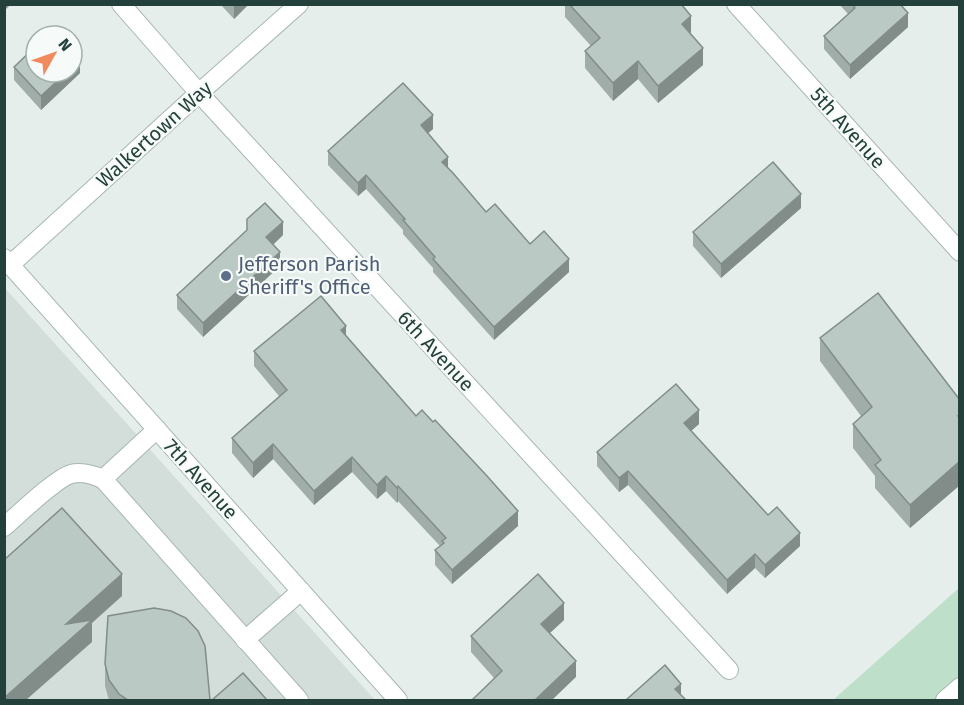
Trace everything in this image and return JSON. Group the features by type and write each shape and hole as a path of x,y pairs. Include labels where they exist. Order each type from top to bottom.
{"street":[{"name":"6th Avenue","path":"121,4 199,93 729,670"},
{"name":"Walkertown Way","path":"8,261 299,4"},
{"name":"5th Avenue","path":"736,4 960,252"},
{"name":"7th Avenue","path":"8,261 398,700"},
{"path":"104,479 157,429"},
{"path":"4,527 54,485 71,474 90,474 104,479 299,700"},
{"path":"245,640 301,591"},
{"path":"945,700 960,687"}],"shaded area":[{"path":"4,287 111,406 375,700 5,700"}],"green space":[{"path":"959,588 959,700 833,700"}],"building":[{"path":"569,4 681,4 691,16 682,24 703,48 658,86 638,61 613,83 585,51 600,38"},
{"path":"852,4 900,4 908,13 850,65 824,36 855,8"},
{"path":"24,57 24,78 14,67"},
{"path":"403,83 433,115 421,125 448,157 442,162 486,212 495,204 530,244 544,231 569,259 494,327 433,259 435,257 403,220 405,219 366,175 358,183 328,151"},
{"path":"30,84 54,84 41,96"},
{"path":"773,162 801,194 721,264 693,232"},
{"path":"265,203 283,222 266,237 280,252 203,323 177,295 247,230 247,219"},
{"path":"878,293 960,400 960,415 958,416 960,418 960,461 910,505 875,465 881,460 853,424 872,407 820,338"},
{"path":"321,296 346,326 341,330 416,416 422,410 433,422 435,420 518,511 452,570 435,550 444,543 442,541 446,538 386,476 377,485 352,457 314,491 273,444 253,463 232,438 287,390 254,351"},
{"path":"676,384 699,410 684,423 768,515 777,507 800,533 765,565 755,554 727,580 628,471 619,478 597,452"},
{"path":"62,508 122,574 66,624 92,620 4,698 4,560"},
{"path":"538,574 564,603 541,624 576,661 535,700 472,700 502,671 471,636"},
{"path":"154,608 171,611 186,618 198,631 205,646 210,700 128,700 119,694 109,680 105,664 108,616"},
{"path":"665,665 681,684 675,689 686,700 626,700"},
{"path":"243,673 267,700 212,700"}],"place":[{"name":"Jefferson Parish Sheriff's Office","path":"226,276"}]}
